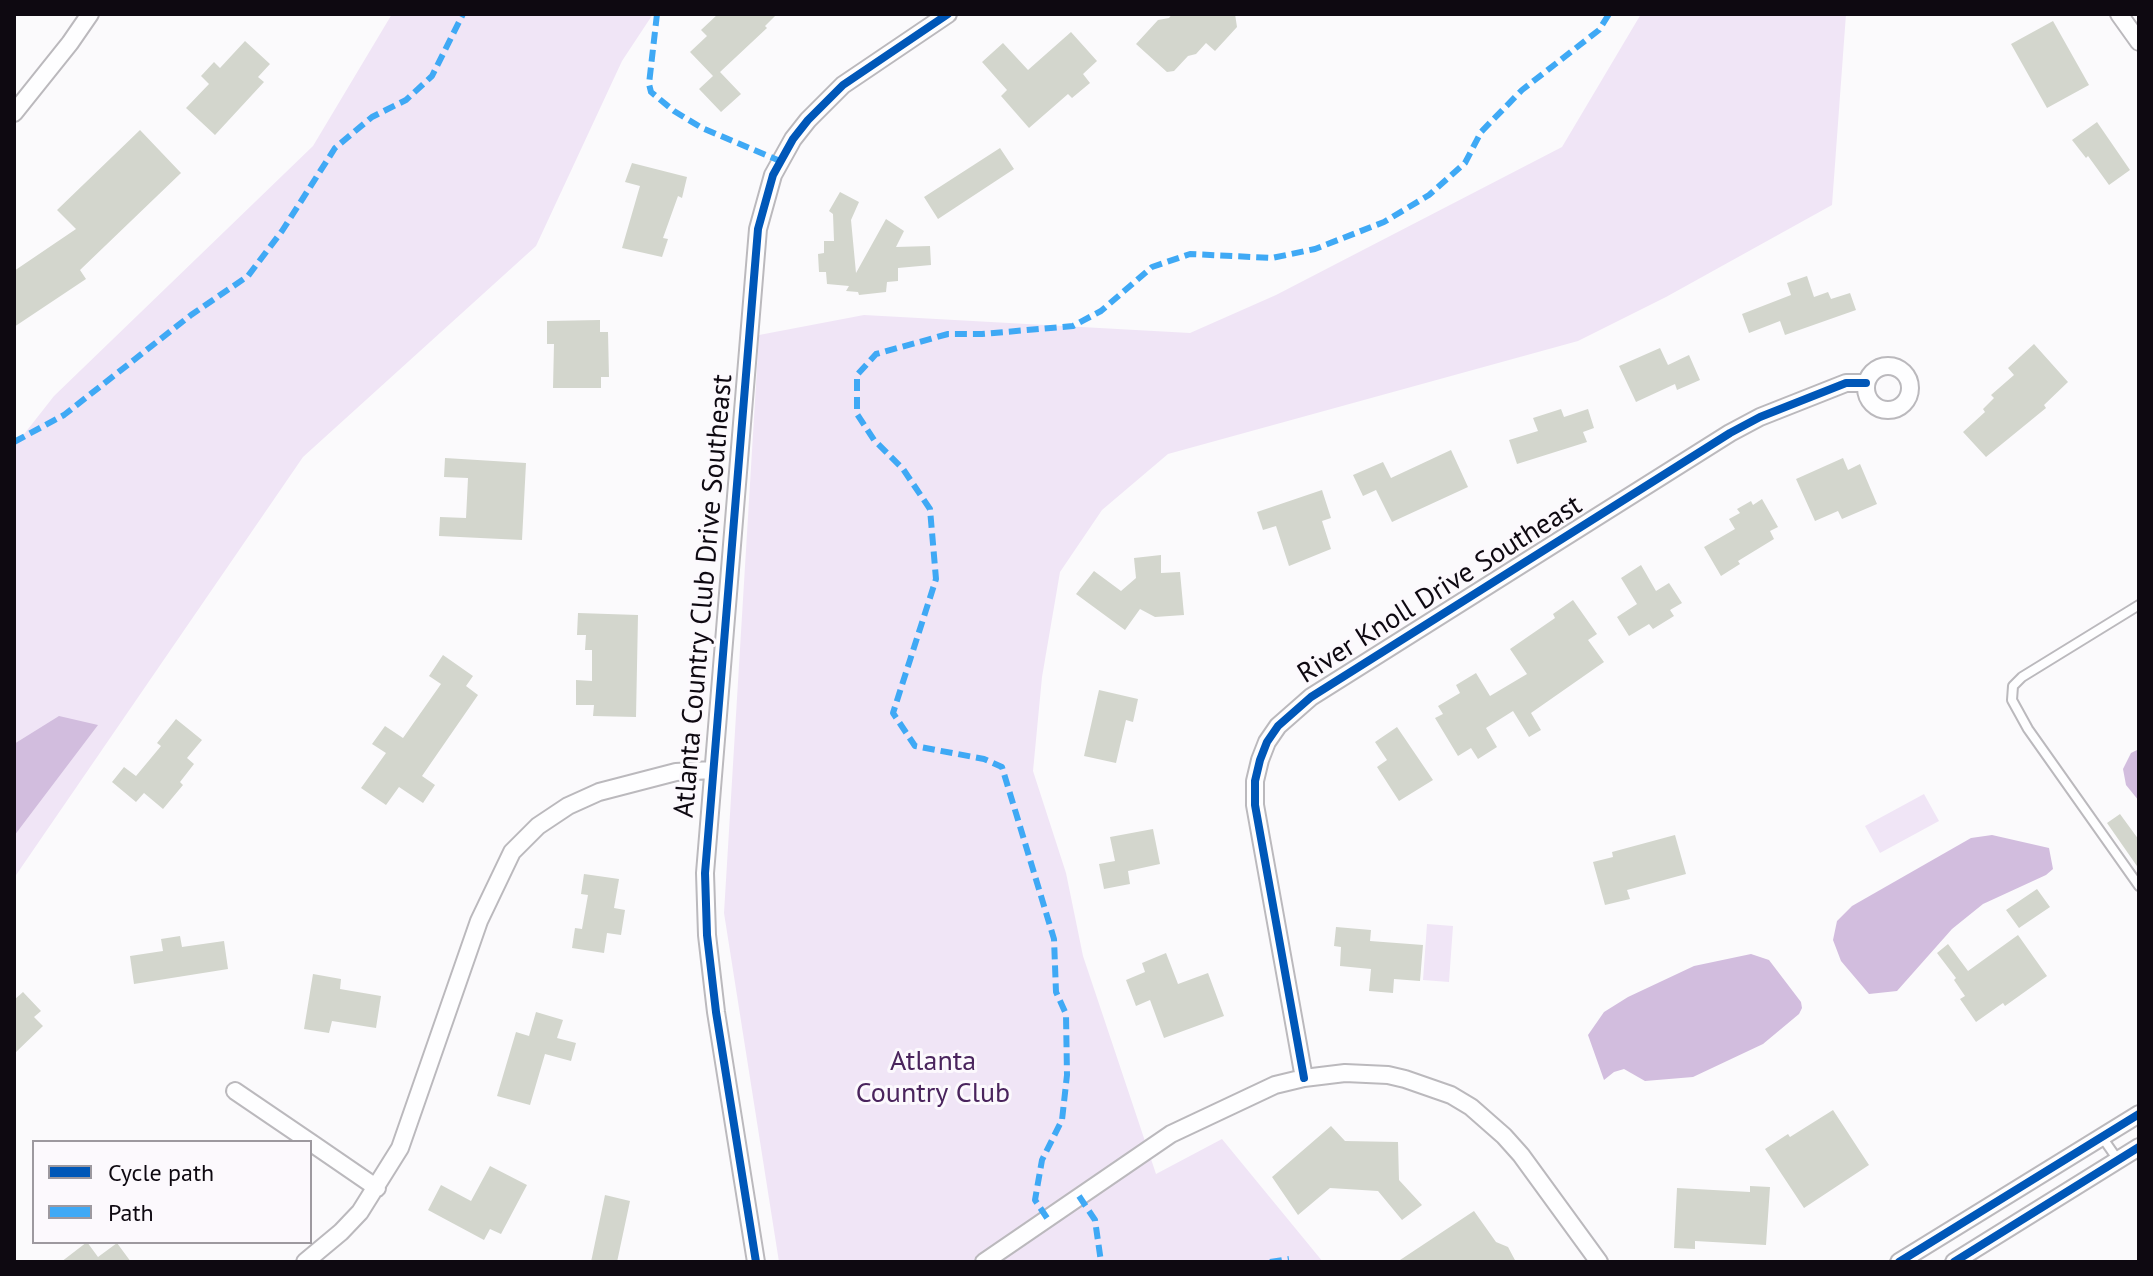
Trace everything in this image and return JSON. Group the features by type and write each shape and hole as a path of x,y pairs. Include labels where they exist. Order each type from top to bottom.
{"street":[{"path":"14,113 90,14"},
{"name":"Atlanta Country Club Drive Southeast","path":"756,1262 716,1012 707,935 705,873 755,252 767,192 793,139 824,101 948,14"},
{"path":"2119,14 2139,42"},
{"name":"River Knoll Drive Southeast","path":"1304,1078 1257,831 1255,805 1255,781 1260,760 1278,726 1311,697 1730,433 1760,417 1846,383 1866,383"},
{"path":"305,1262 341,1232 377,1188 404,1137 479,921 512,852 538,826 568,806 599,792 676,772 712,770"},
{"path":"984,1262 1171,1134 1275,1085 1345,1073 1388,1075 1429,1086 1471,1107 1521,1155 1599,1262"},
{"path":"235,1091 307,1140"},
{"path":"1899,1262 2139,1114"},
{"path":"312,1143 377,1188"},
{"path":"1954,1262 2139,1147"}],"lane":[{"path":"2139,605 2022,677 2013,686 2012,700 2028,729 2139,886"},
{"path":"2102,1137 2118,1160"}],"green space":[{"path":"392,14 653,14 622,61 536,246 303,457 14,878 14,447 54,396 313,146"},
{"name":"Atlanta Country Club","path":"1641,14 1846,14 1832,205 1666,297 1578,341 1168,454 1102,510 1060,572 1042,677 1033,771 1066,873 1083,956 1156,1174 1222,1139 1323,1262 779,1262 724,913 759,335 864,315 1190,333 1276,295 1562,147"},
{"path":"1924,794 1939,821 1880,853 1865,826"},
{"path":"1427,924 1453,926 1449,982 1423,980"}],"shaded area":[{"path":"59,716 98,725 14,836 14,744"},
{"path":"2139,749 2139,801 2126,785 2123,769 2131,753"},
{"path":"1992,835 2049,848 2053,869 1983,904 1952,929 1897,991 1869,994 1841,961 1833,940 1837,921 1852,906 1971,838"},
{"path":"1751,954 1769,960 1801,1002 1799,1014 1763,1044 1693,1077 1645,1081 1624,1069 1604,1080 1588,1035 1604,1012 1628,997 1694,966"}],"building":[{"path":"718,14 777,14 765,26 767,28 720,72 741,94 721,112 699,89 713,76 690,52 707,36 701,30"},
{"path":"1172,14 1235,14 1237,27 1215,51 1206,43 1174,71 1167,72 1136,44 1158,20 1169,18"},
{"path":"2053,21 2089,85 2047,108 2011,44"},
{"path":"1071,32 1097,61 1083,74 1090,83 1072,98 1068,94 1029,128 1001,96 1007,90 982,62 1003,43 1028,70"},
{"path":"245,41 270,64 258,77 264,82 215,135 186,108 209,84 201,76 214,62 220,68"},
{"path":"2097,122 2130,170 2109,185 2072,140"},
{"path":"140,130 181,173 80,270 86,279 14,327 14,271 76,229 57,210"},
{"path":"1000,148 1014,169 938,219 924,197"},
{"path":"632,163 687,177 682,198 678,196 663,238 668,239 662,257 622,248 640,186 625,182"},
{"path":"840,192 859,202 851,220 856,273 886,219 904,231 896,247 930,246 931,265 898,268 898,281 887,282 886,292 859,295 858,292 846,291 849,286 827,284 826,272 819,272 818,254 824,253 824,241 834,241 833,214 829,211"},
{"path":"1807,276 1814,297 1828,292 1831,299 1850,293 1856,310 1785,335 1780,321 1749,333 1742,314 1791,295 1787,283"},
{"path":"600,320 600,332 608,332 609,377 601,377 601,388 553,388 554,344 547,344 547,321"},
{"path":"2034,344 2068,382 2044,405 2046,408 1986,457 1963,432 1985,412 1983,409 1994,398 1991,395 2014,375 2008,368"},
{"path":"1660,348 1668,365 1689,355 1700,380 1677,390 1675,384 1636,402 1619,366"},
{"path":"1561,409 1564,417 1588,409 1594,428 1583,432 1587,442 1517,464 1509,440 1538,431 1533,418"},
{"path":"1451,450 1468,487 1392,522 1376,490 1363,496 1353,475 1383,462 1391,478"},
{"path":"445,458 526,463 522,540 439,536 440,517 466,518 468,478 444,477"},
{"path":"1843,458 1848,470 1860,464 1877,504 1842,519 1838,511 1815,521 1796,479"},
{"path":"1322,490 1331,518 1322,521 1331,549 1289,566 1276,526 1263,530 1257,512"},
{"path":"1762,499 1778,527 1770,531 1774,539 1738,561 1740,564 1721,576 1704,547 1735,529 1729,519 1740,513 1737,509"},
{"path":"1161,555 1161,573 1180,572 1184,615 1155,617 1140,609 1125,630 1076,594 1094,571 1121,591 1136,578 1134,558"},
{"path":"1641,565 1656,591 1669,583 1682,603 1670,610 1674,616 1653,629 1649,624 1629,636 1617,617 1637,604 1621,578"},
{"path":"1573,600 1597,634 1588,640 1604,662 1531,713 1541,730 1529,737 1513,711 1486,728 1497,747 1478,759 1471,748 1458,756 1435,718 1443,714 1438,706 1460,693 1456,685 1476,673 1490,696 1527,674 1510,649 1555,618 1553,614"},
{"path":"578,613 638,615 636,717 593,716 594,705 576,705 576,680 592,681 592,650 585,650 586,635 577,635"},
{"path":"443,655 473,676 466,686 478,695 422,776 435,785 423,803 399,787 386,805 361,788 386,753 372,744 385,726 403,738 441,684 429,676"},
{"path":"1099,690 1138,699 1133,722 1126,720 1116,763 1084,756"},
{"path":"176,719 202,740 187,758 194,764 180,782 183,785 163,809 144,793 136,802 112,782 124,767 136,776 161,746 157,743"},
{"path":"1397,727 1433,780 1399,801 1377,767 1387,760 1375,742"},
{"path":"2120,814 2139,840 2139,869 2107,823"},
{"path":"1153,829 1160,864 1128,871 1130,884 1104,889 1099,864 1115,861 1110,837"},
{"path":"1675,835 1686,874 1627,890 1630,899 1605,905 1593,862 1613,857 1612,852"},
{"path":"584,874 619,879 614,908 625,910 621,935 607,933 604,953 572,948 575,928 582,929 588,895 581,894"},
{"path":"2037,889 2050,907 2019,928 2006,910"},
{"path":"1336,927 1371,930 1370,941 1423,945 1420,981 1394,979 1393,993 1369,991 1371,969 1340,966 1341,947 1334,946"},
{"path":"2018,935 2047,976 1976,1022 1960,999 1965,996 1954,980 1956,978 1937,953 1948,944 1968,971"},
{"path":"180,936 182,947 224,941 228,969 134,984 130,956 163,951 161,939"},
{"path":"1166,953 1178,984 1208,973 1224,1016 1164,1038 1150,1000 1136,1006 1126,980 1145,972 1142,963"},
{"path":"313,974 341,979 340,989 381,996 376,1028 332,1021 329,1033 304,1029"},
{"path":"23,992 41,1011 34,1017 43,1026 14,1054 14,1000"},
{"path":"536,1012 563,1020 557,1038 576,1043 571,1061 545,1054 530,1105 497,1096 516,1032 529,1036"},
{"path":"1833,1110 1869,1165 1804,1208 1765,1149"},
{"path":"1331,1126 1345,1141 1398,1142 1399,1180 1422,1205 1402,1220 1378,1191 1330,1188 1298,1215 1272,1177"},
{"path":"490,1166 527,1185 501,1234 490,1229 484,1240 428,1210 441,1185 471,1201"},
{"path":"1750,1186 1770,1187 1766,1245 1695,1241 1695,1249 1674,1248 1677,1188 1750,1192"},
{"path":"605,1195 630,1201 617,1262 591,1262"},
{"path":"1474,1211 1496,1242 1508,1247 1516,1262 1397,1262"},
{"path":"84,1244 88,1244 98,1257 118,1244 131,1262 61,1262"}],"marked path":[{"path":"14,442 64,415 191,315 248,276 282,231 335,148 372,117 406,100 432,76 463,14"},
{"path":"657,14 649,84 651,92 702,128 780,161"},
{"path":"1047,1218 1035,1200 1042,1160 1062,1120 1067,1075 1066,1014 1056,992 1054,939 1002,767 984,759 915,746 893,713 936,579 930,509 903,469 874,440 857,414 857,375 876,354 948,334 1073,326 1101,311 1152,267 1190,254 1272,258 1315,249 1384,222 1429,195 1465,163 1481,132 1522,90 1599,30 1609,14"},
{"path":"1079,1196 1095,1220 1101,1262"},
{"path":"1270,1262 1289,1259"}],"cycle path":[{"path":"756,1262 716,1012 707,935 705,873 758,229 773,175 793,139 808,120 843,85 948,14"},
{"path":"1304,1078 1255,805 1255,781 1260,760 1278,726 1311,697 1730,433 1760,417 1846,383 1866,383"},
{"path":"1899,1262 2139,1114"},
{"path":"1954,1262 2139,1147"}]}
